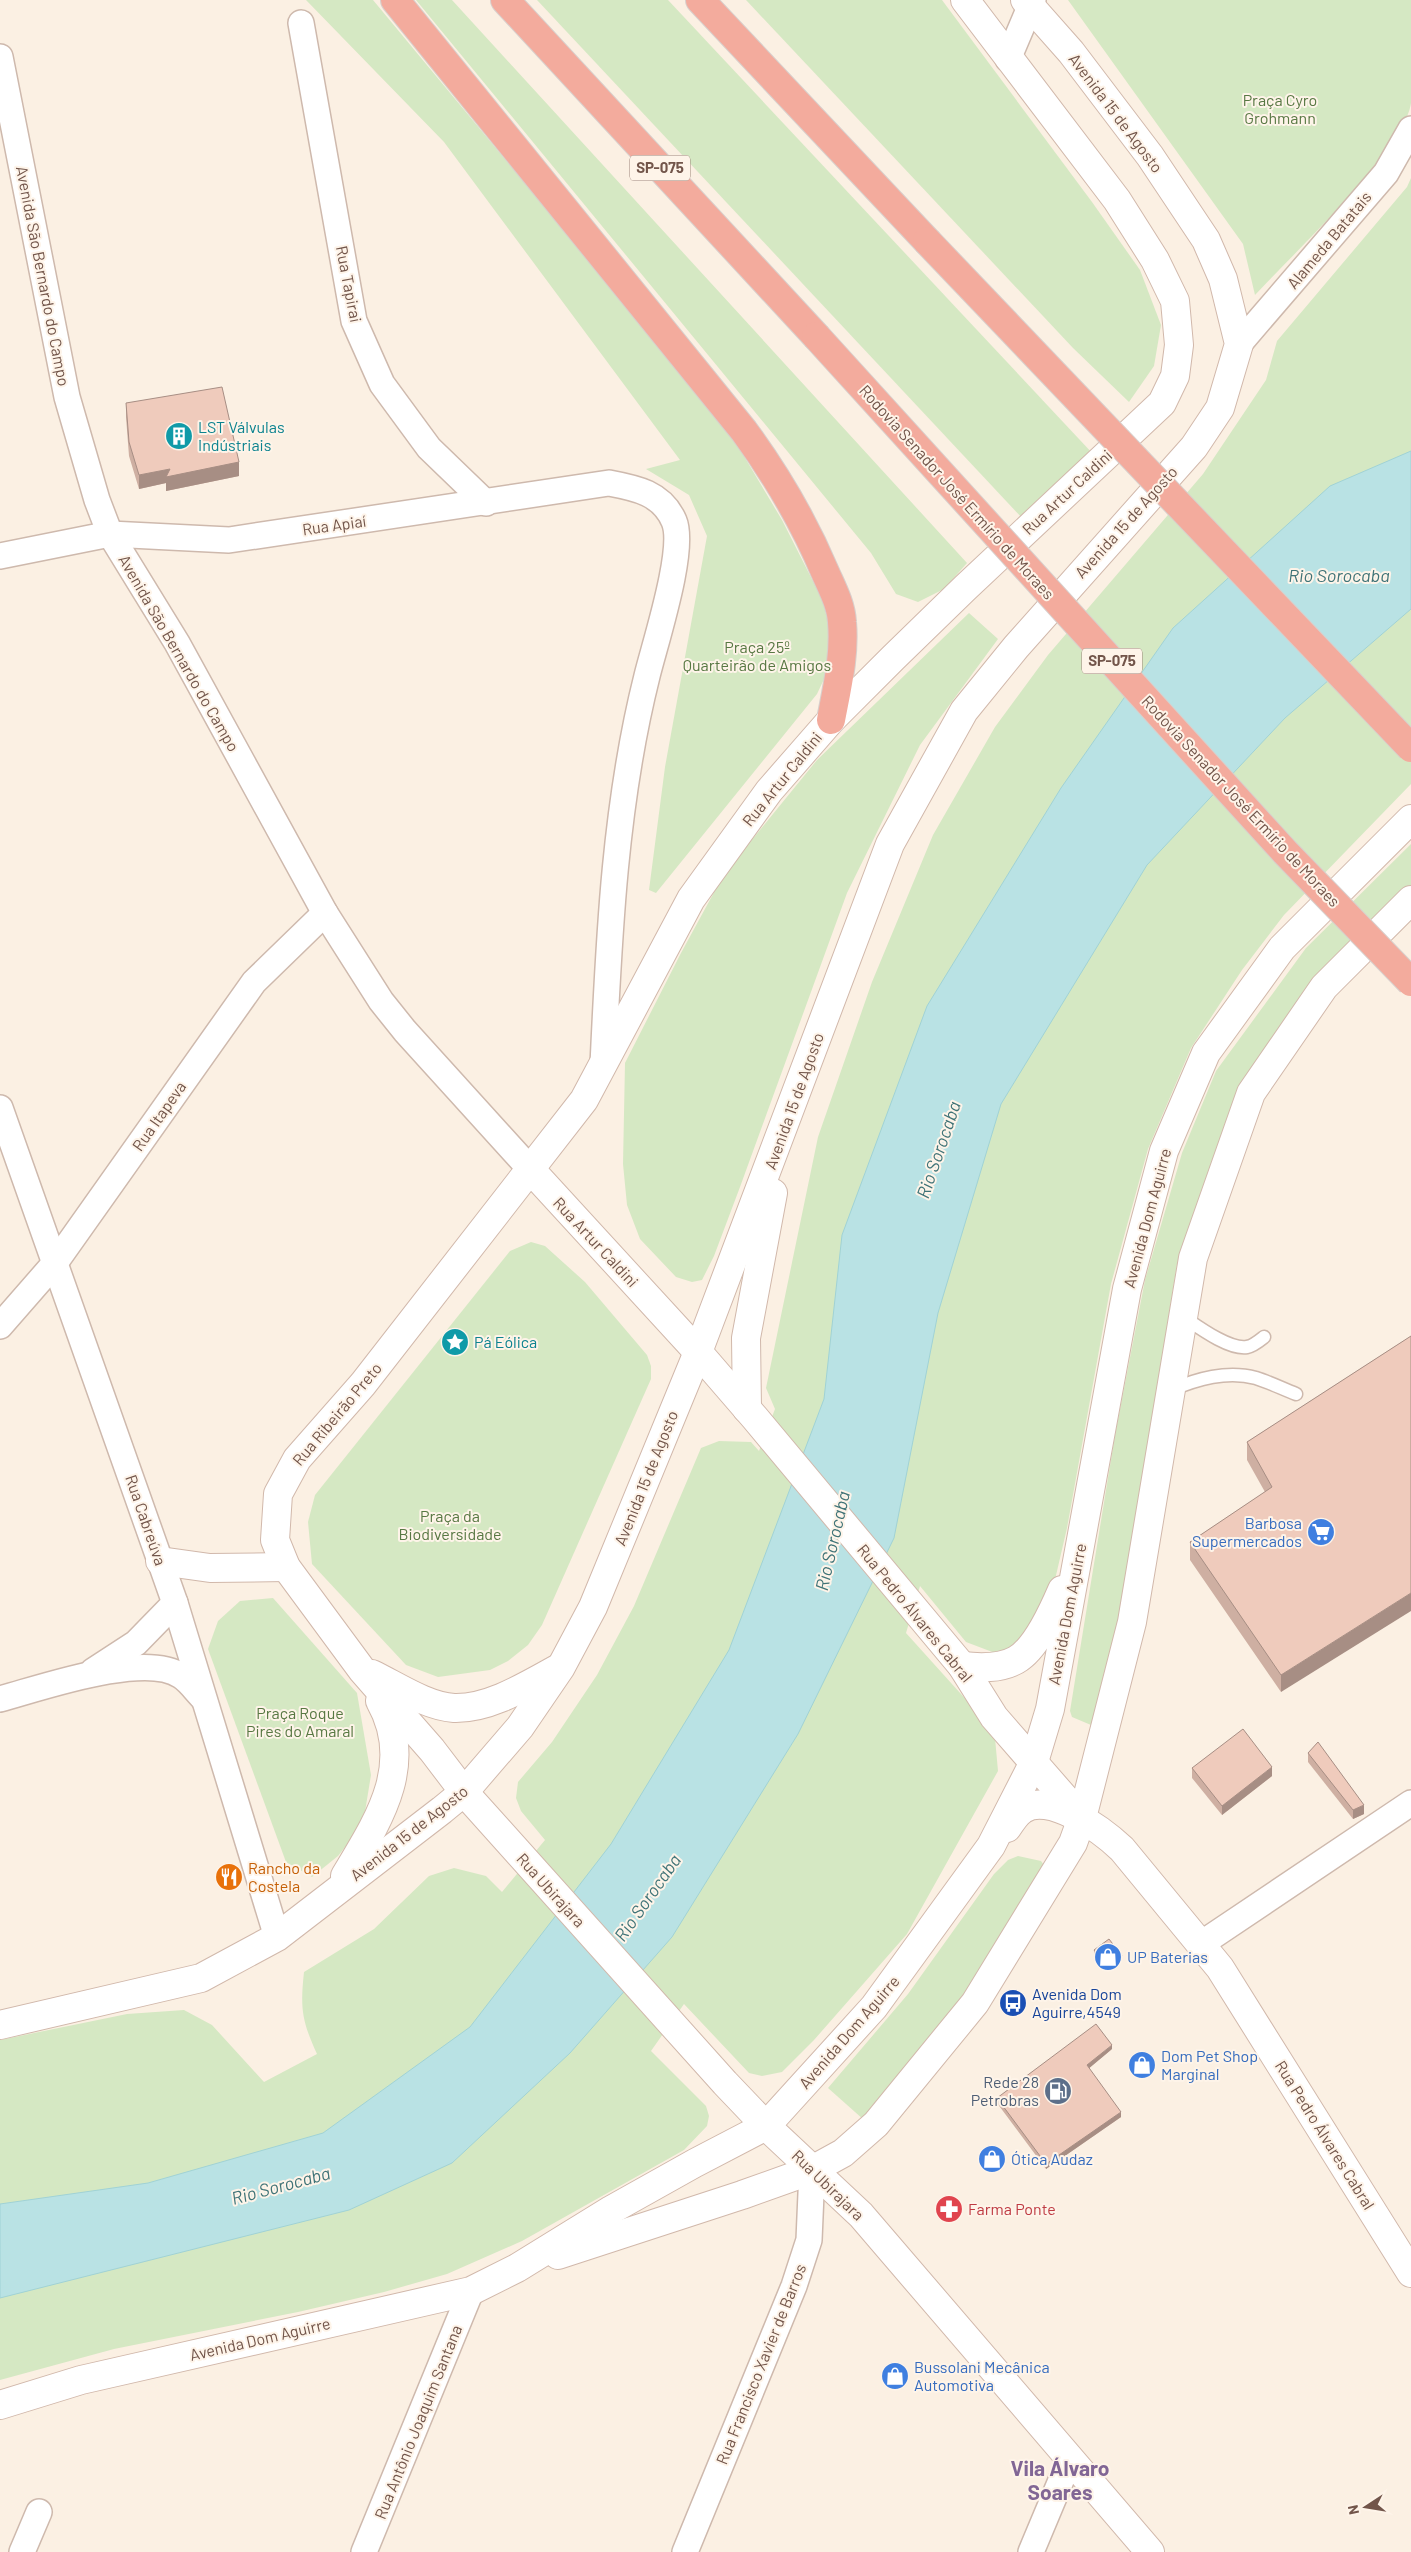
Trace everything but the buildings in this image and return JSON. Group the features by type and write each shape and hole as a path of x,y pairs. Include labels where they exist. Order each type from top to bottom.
{"highway":[{"path":"395,0 744,431 777,476 815,548 836,597 842,620 843,644 831,720"},
{"name":"Rodovia Senador José Ermírio de Moraes","path":"505,0 816,336 1285,852 1411,982"},
{"path":"700,0 927,241 1411,748"}],"main road":[{"name":"Rua Artur Caldini","path":"751,1414 698,1352 531,1170 584,1100 691,900 769,791 831,720 965,588 1162,403 1175,376 1179,345 1175,301 1155,260 1117,200 965,0"},
{"name":"Avenida 15 de Agosto","path":"0,2025 201,1978 277,1937 464,1792 520,1727 561,1667 593,1606 698,1352 784,1130 890,844 964,712 1016,647 1194,447 1220,408 1239,344 1223,279 1206,240 1150,156 1071,52 1030,3"},
{"name":"Avenida Dom Aguirre","path":"0,2406 80,2380 471,2291 517,2268 611,2210 766,2126 874,2007 991,1846 1034,1762 1050,1709 1127,1289 1164,1151 1206,1053 1282,948 1411,819"},
{"name":"Avenida Dom Aguirre","path":"517,2268 742,2195 812,2170 842,2153 876,2124 975,2003 1073,1843 1082,1818 1132,1622 1193,1258 1251,1093 1324,987 1411,900"},
{"path":"751,1414 746,1338 784,1130"},
{"name":"Rua Ribeirão Preto","path":"464,1792 432,1750 362,1670 286,1567 275,1540 278,1494 297,1459 363,1384 531,1170"},
{"name":"Rua Pedro Álvares Cabral","path":"751,1414 955,1658 994,1717 1082,1818"},
{"path":"955,1658 986,1668 1018,1659 1046,1623 1079,1549"},
{"path":"160,1561 210,1568 286,1567"},
{"path":"362,1670 434,1703 453,1708 477,1706 526,1686 561,1667"},
{"path":"337,1889 377,1823 396,1756 394,1734 385,1711 362,1670"},
{"name":"Rua Ubirajara","path":"464,1792 766,2126 862,2215 1150,2552"},
{"name":"Rua Pedro Álvares Cabral","path":"991,1846 1022,1810 1033,1805 1048,1806 1082,1818 1106,1833 1122,1849 1220,1968 1411,2273"}],"street":[{"path":"1008,59 1030,3"},
{"name":"Rua Tapirai","path":"301,23 354,320 382,384 429,448 486,502"},
{"name":"Avenida São Bernardo do Campo","path":"0,57 67,397 97,500 110,534 177,643 325,913 381,1001 405,1031 531,1170"},
{"name":"Alameda Batatais","path":"1239,344 1386,173 1411,129"},
{"name":"Rua Apiaí","path":"0,556 110,534 229,540 609,483 640,489 664,504"},
{"name":"Rua Artur Caldini","path":"604,1065 608,950 621,817 645,685 678,541 674,522 664,504"},
{"name":"Rua Itapeva","path":"0,1326 55,1263 254,982 325,913"},
{"name":"Rua Cabreúva","path":"0,1108 175,1603 277,1937"},
{"path":"84,1676 136,1643 175,1603"},
{"path":"0,1699 84,1676 142,1666 161,1668 180,1676 205,1700"},
{"path":"1201,1944 1411,1803"},
{"name":"Rua Francisco Xavier de Barros","path":"685,2552 794,2286 806,2249 812,2204 812,2170"},
{"name":"Rua Antônio Joaquim Santana","path":"364,2552 471,2291"},
{"path":"1031,2552 1070,2459"},
{"path":"22,2552 39,2512"}],"lane":[{"path":"1182,1316 1230,1344 1241,1347 1248,1347 1264,1337"},
{"path":"1171,1390 1195,1380 1225,1375 1255,1378 1296,1394"}],"green space":[{"name":"Praça 25º Quarteirão de Amigos","path":"306,0 373,0 726,426 782,520 822,599 829,626 829,648 825,677 817,694 656,893 649,890 665,767 707,536 689,495 646,469 680,460 444,142"},
{"path":"416,0 452,0 967,563 944,589 918,602 896,594 871,553"},
{"path":"537,0 668,0 1094,455 1022,518"},
{"path":"746,0 942,0 1092,202 1140,270 1161,325 1154,366 1129,402 1073,348"},
{"name":"Praça Cyro Grohmann","path":"1068,0 1411,0 1411,103 1404,123 1389,147 1368,174 1318,230 1255,295 1243,244"},
{"path":"1411,178 1411,784 1284,915 1242,970 1191,1048 1148,1149 1111,1284 1067,1528 1054,1584 1045,1606 1013,1648 995,1653 966,1642 920,1586 906,1633 970,1704 995,1738 998,1771 907,1934 814,2040 782,2072 762,2076 749,2073 684,2004 651,2051 706,2106 709,2116 707,2126 684,2150 522,2241 447,2274 384,2292 298,2312 114,2349 0,2380 0,2040 127,2014 184,2010 212,2025 264,2082 317,2054 303,2015 304,1972 374,1929 429,1876 454,1868 486,1876 502,1892 545,1840 521,1811 516,1798 518,1782 552,1742 597,1675 634,1606 701,1448 719,1441 751,1442 759,1451 775,1409 766,1388 818,1137 872,982 933,835 995,727 1048,655 1203,474 1266,380 1277,341 1407,187"},
{"path":"969,613 998,639 920,745 847,893 740,1187 714,1256 702,1280 692,1282 676,1277 640,1239 627,1205 623,1164 625,1063 724,874 817,760"},
{"path":"1411,844 1411,890 1216,1157 1177,1264 1123,1600 1091,1725 1072,1717 1070,1711 1115,1435 1145,1280 1182,1153 1216,1071 1306,948"},
{"name":"Praça da Biodiversidade","path":"531,1242 545,1246 585,1282 647,1355 651,1366 651,1379 542,1625 528,1645 508,1661 490,1670 438,1677 406,1665 312,1564 308,1522 315,1495 510,1251"},
{"name":"Praça Roque Pires do Amaral","path":"273,1598 357,1693 371,1775 363,1824 338,1856 312,1877 286,1862 208,1649 218,1621 240,1601"},
{"path":"1018,1856 1041,1861 1046,1868 975,1982 864,2120 828,2088 908,1994 994,1874 1008,1860"}],"water":[{"name":"Rio Sorocaba","path":"1411,451 1411,609 1285,718 1147,865 1001,1104 938,1313 894,1538 798,1734 672,1937 570,2053 452,2163 349,2210 0,2298 0,2204 148,2183 323,2133 470,2027 611,1844 729,1650 824,1399 842,1235 927,1006 1061,788 1173,628 1330,486"}],"place":[{"name":"LST Válvulas Indústriais","path":"179,436"},
{"name":"Pá Eólica","path":"455,1342"},
{"name":"Barbosa Supermercados","path":"1321,1532"},
{"name":"Rancho da Costela","path":"229,1877"},
{"name":"UP Baterias","path":"1108,1957"},
{"name":"Avenida Dom Aguirre,4549","path":"1013,2003"},
{"name":"Dom Pet Shop Marginal","path":"1142,2065"},
{"name":"Rede 28 Petrobras","path":"1058,2091"},
{"name":"Ótica Audaz","path":"992,2159"},
{"name":"Farma Ponte","path":"949,2209"},
{"name":"Bussolani Mecânica Automotiva","path":"895,2376"}],"district":[{"name":"Vila Álvaro Soares","path":"1060,2481"}]}
